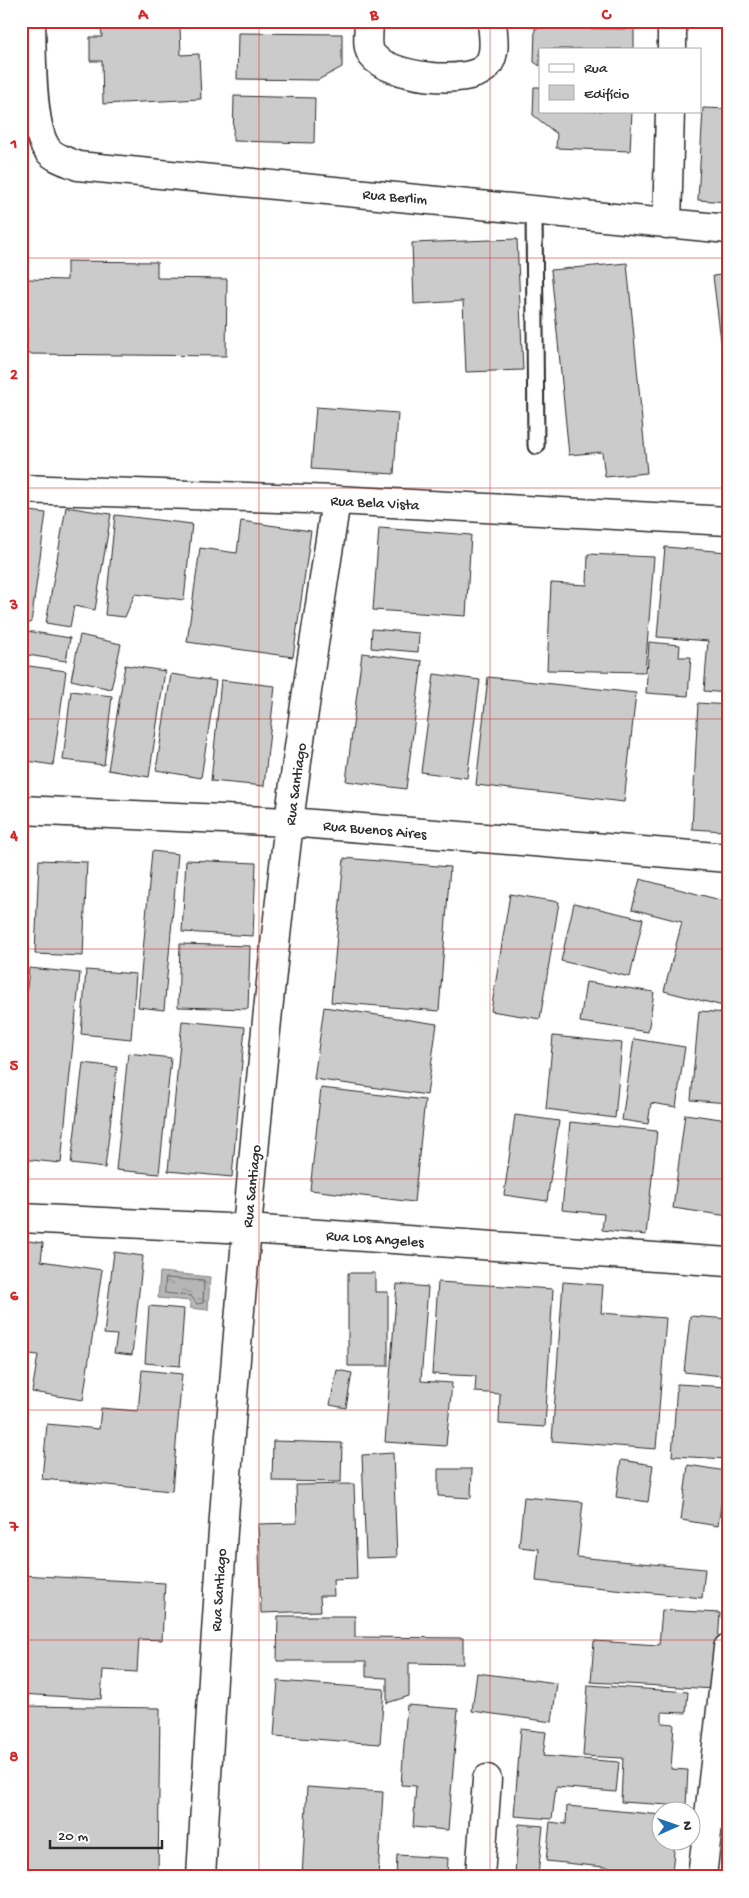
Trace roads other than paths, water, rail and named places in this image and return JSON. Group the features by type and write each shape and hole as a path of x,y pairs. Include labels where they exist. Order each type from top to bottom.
{"street":[{"name":"Rua Berlim","path":"31,21 34,99 39,129 48,150 78,166 728,229"},
{"path":"369,21 371,53 378,62 396,70 445,78 466,78 481,72 488,64 494,50 492,21"},
{"path":"672,21 672,48"},
{"path":"667,224 670,112"},
{"name":"Rua Bela Vista","path":"21,489 336,500 728,521"},
{"name":"Rua Santiago","path":"201,1877 218,1579 247,1229 290,822 336,500"},
{"name":"Rua Buenos Aires","path":"21,810 290,822 728,858"},
{"name":"Rua Los Angeles","path":"21,1218 247,1229 728,1262"},
{"path":"702,1877 728,1648"},
{"path":"480,1877 487,1779"}],"lane":[{"path":"534,209 536,446"}],"water":[{"path":"160,1272 210,1277 208,1310 190,1308 190,1301 158,1298"}]}
